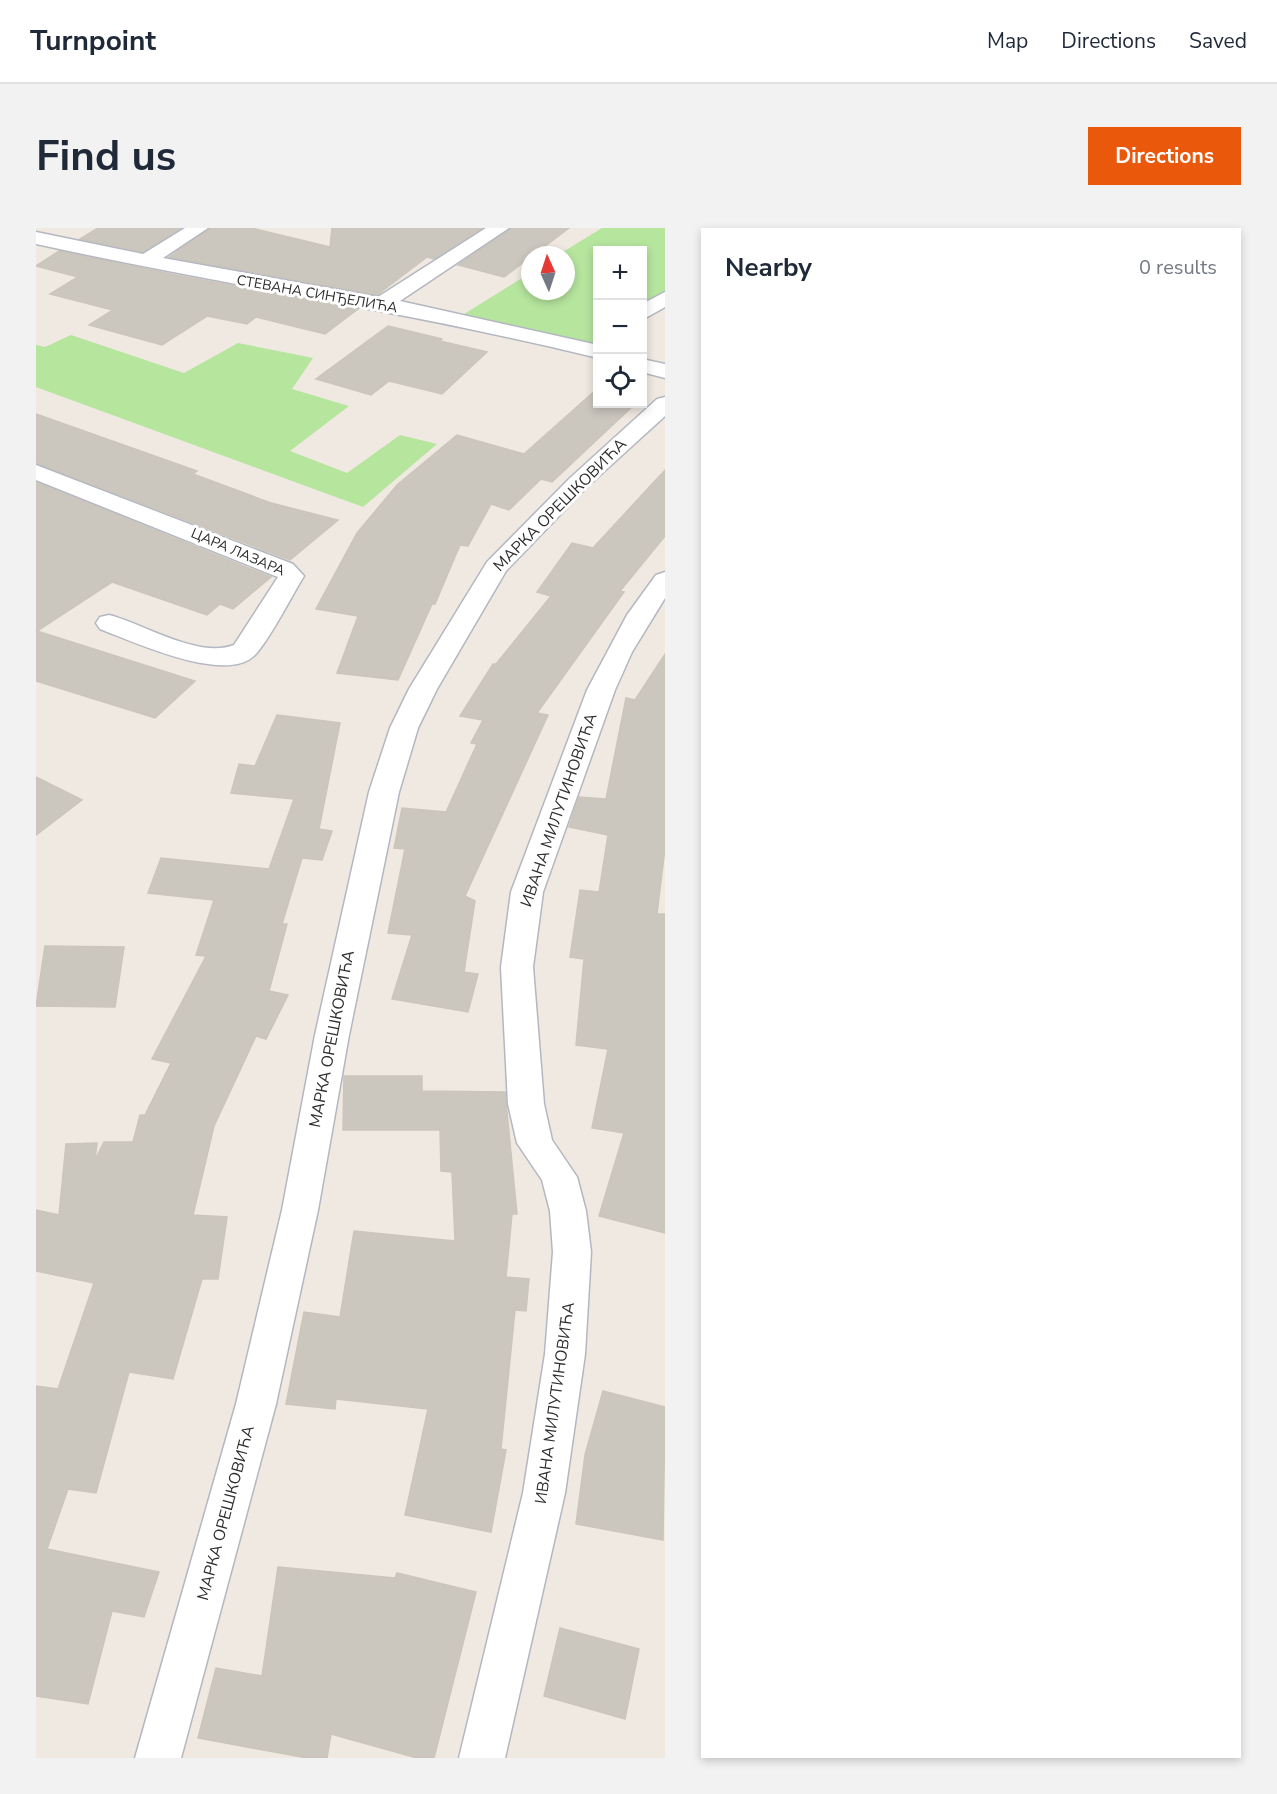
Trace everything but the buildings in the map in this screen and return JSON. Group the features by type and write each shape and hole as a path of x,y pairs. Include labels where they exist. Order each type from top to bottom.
{"street":[{"path":"36,230 40,228"},
{"path":"144,262 198,228"},
{"path":"380,305 500,228"},
{"name":"СТЕВАНА СИНЂЕЛИЋА","path":"36,238 144,262 511,330 593,351"},
{"path":"647,311 665,298"},
{"path":"647,366 665,371"},
{"name":"МАРКА ОРЕШКОВИЋА","path":"158,1758 256,1404 300,1210 332,1035 384,792 404,728 423,689 496,567 578,483 665,404"},
{"name":"ЦАРА ЛАЗАРА","path":"36,471 284,569 291,576 244,651 232,657 204,656 109,623"},
{"name":"ИВАНА МИЛУТИНОВИЋА","path":"482,1758 544,1493 565,1354 572,1252 568,1211 562,1187 555,1170 535,1143 526,1104 517,967 522,921 527,892 607,677 644,610 665,580"}],"green space":[{"path":"602,228 665,228 665,303 647,316 647,246 593,246 593,350 456,319 521,279 521,300 575,300 575,246 573,246"},
{"path":"71,335 184,373 238,343 313,358 292,389 349,406 290,451 347,473 400,435 437,444 363,507 36,387 36,345 45,347"}]}
